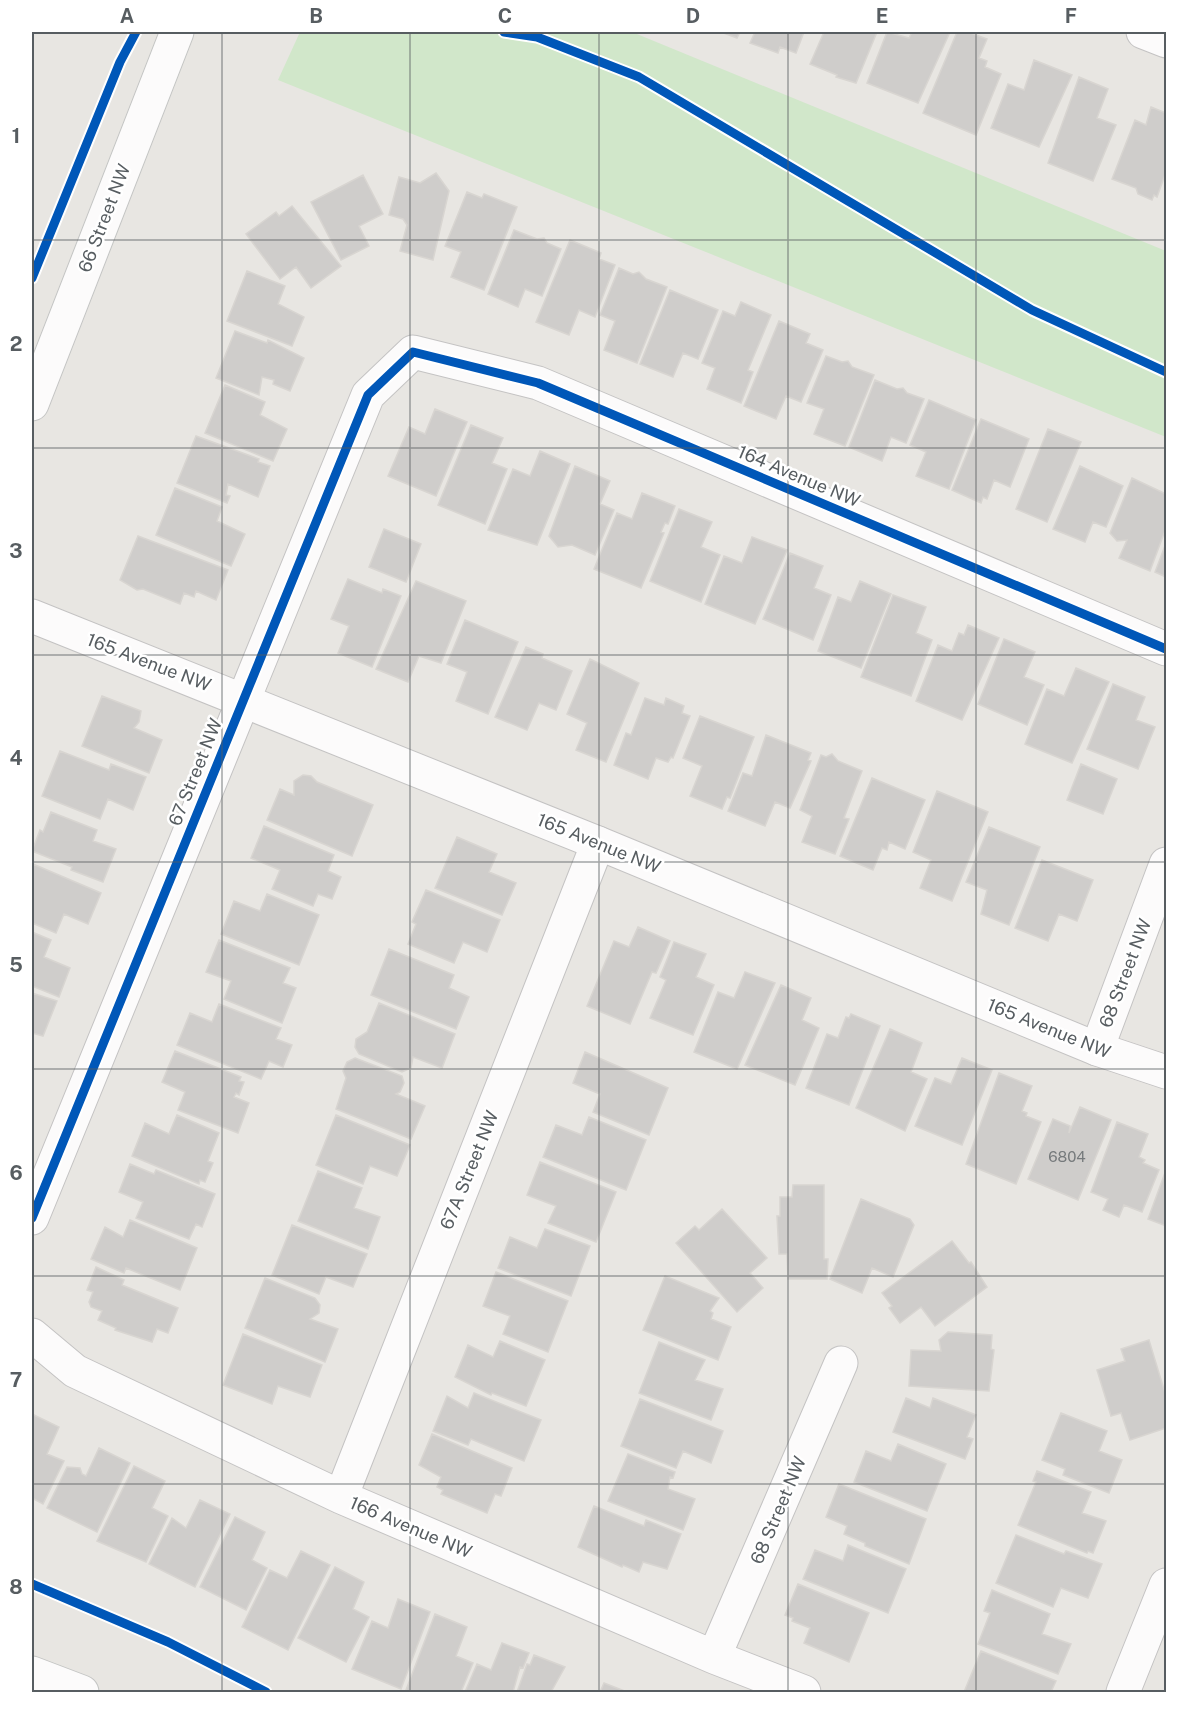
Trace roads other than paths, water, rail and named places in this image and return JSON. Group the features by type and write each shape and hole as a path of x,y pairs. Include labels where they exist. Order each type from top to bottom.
{"street":[{"name":"66 Street NW","path":"32,404 177,32"},
{"path":"1143,32 1167,41"},
{"name":"164 Avenue NW","path":"413,352 538,383 1167,649"},
{"name":"67 Street NW","path":"32,1218 368,395 413,352"},
{"name":"165 Avenue NW","path":"32,616 598,843 1097,1049 1167,1072"},
{"name":"67A Street NW","path":"341,1497 598,843"},
{"name":"68 Street NW","path":"1097,1049 1167,864"},
{"name":"166 Avenue NW","path":"32,1335 75,1371 341,1497 714,1658 804,1692"},
{"name":"68 Street NW","path":"714,1658 841,1364"},
{"path":"1124,1692 1167,1585"},
{"path":"32,1673 82,1692"}]}
